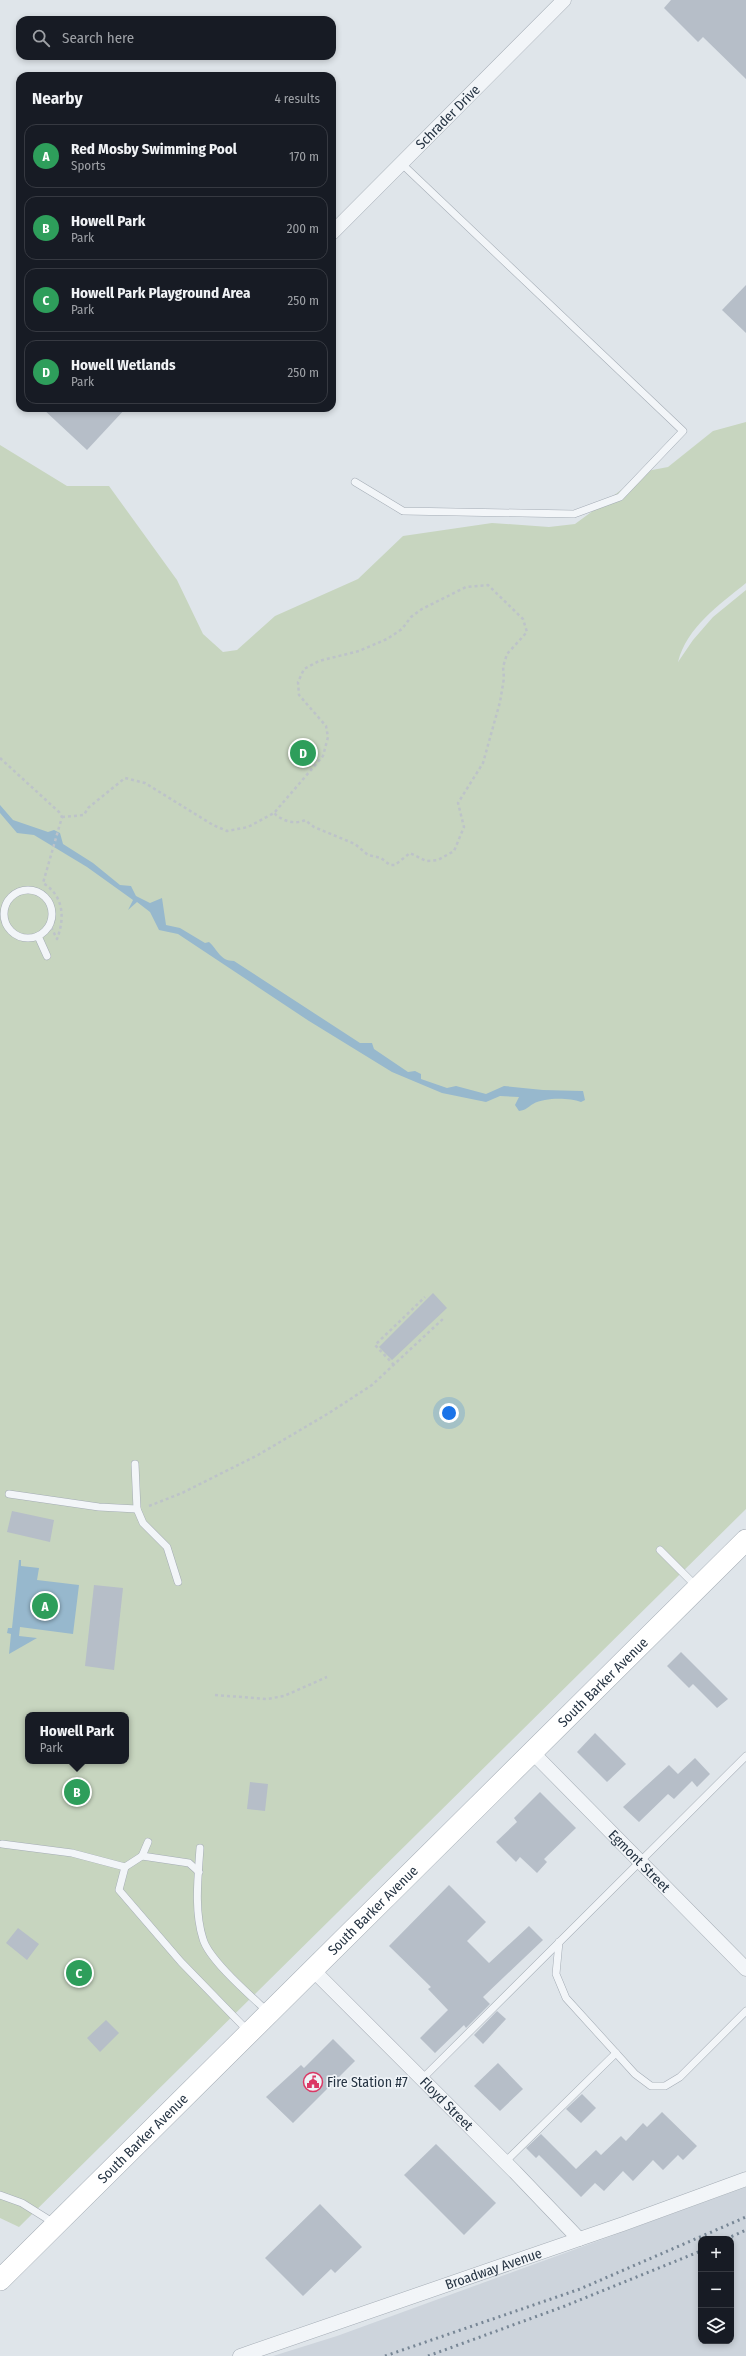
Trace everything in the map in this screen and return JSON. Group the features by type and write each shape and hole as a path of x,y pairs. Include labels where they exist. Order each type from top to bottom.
{"main road":[{"name":"South Barker Avenue","path":"0,2280 746,1540"}],"street":[{"name":"Schrader Drive","path":"336,229 564,0"},
{"name":"Egmont Street","path":"532,1752 746,1970"},
{"name":"Floyd Street","path":"312,1970 505,2162 579,2239"},
{"name":"Broadway Avenue","path":"240,2356 579,2239 746,2179"}],"lane":[{"path":"355,482 403,511 574,514 620,497 683,431 402,164"},
{"path":"31,889 45,896 52,910 50,926 38,936 22,937 9,928 4,913 9,898 23,890 31,889"},
{"path":"38,936 48,956"},
{"path":"134,1464 137,1509 143,1523 167,1547 178,1582"},
{"path":"8,1494 99,1507 137,1509"},
{"path":"660,1550 698,1588"},
{"path":"422,2079 746,1756"},
{"path":"148,1842 142,1856 125,1867 119,1890 176,1957 249,2033"},
{"path":"2,1844 72,1853 125,1867"},
{"path":"200,1848 198,1899 203,1940 217,1962 269,2013"},
{"path":"142,1856 189,1864 199,1872"},
{"path":"559,1942 556,1974 566,1998 635,2074 651,2086 665,2086 680,2077 746,2011"},
{"path":"505,2162 616,2053"},
{"path":"0,2195 22,2203 56,2224"}],"path":[{"path":"62,817 84,815 88,808 124,778 145,783 213,825 227,830 248,827 274,814 323,756 328,736 326,726 299,695 298,682 304,669 319,661 359,651 387,640 402,629 411,617 422,609 466,587 488,584 523,620 527,632 507,654 503,667 504,678 500,702 483,763 458,803 464,827 454,851 438,860 426,861 410,853 395,865 390,865 381,858 368,855 355,844 314,827 305,820 298,823 280,819 274,814"},
{"path":"0,758 59,812 62,817 43,883 57,894 60,902 62,926 57,939 50,926"},
{"path":"394,1365 375,1345 425,1297"},
{"path":"137,1509 182,1493 258,1455 329,1413 372,1384 445,1317"},
{"path":"215,1695 267,1699 284,1696 327,1677"}],"shaded area":[{"path":"746,2187 746,2356 273,2356 337,2336"}],"green space":[{"path":"746,422 746,583 715,608 696,627 682,649 678,662 693,640 713,617 746,590 746,1509 19,2227 0,2218 0,445 67,486 109,486 177,580 203,634 223,652 237,650 275,616 358,579 403,536 492,523 549,527 575,524 647,471 668,467 713,431"}],"water":[{"path":"0,805 13,820 48,832 54,830 60,833 63,844 93,863 120,885 131,886 136,896 150,903 162,898 166,925 180,928 205,943 209,942 225,959 234,961 360,1043 372,1043 374,1049 408,1072 415,1071 421,1074 421,1079 447,1088 456,1086 486,1094 504,1086 543,1090 583,1091 585,1100 581,1102 564,1099 544,1100 519,1111 515,1105 519,1097 500,1096 486,1102 442,1093 392,1072 309,1021 178,934 159,930 150,912 137,902 128,910 133,900 87,867 34,835 17,833 0,813"},
{"path":"19,1560 21,1560 21,1566 39,1568 37,1580 79,1585 73,1634 20,1627 19,1636 37,1638 9,1654 11,1634 7,1633 8,1628 12,1628"}],"building":[{"path":"671,0 746,0 746,79 703,37 698,42 664,8"},
{"path":"746,285 746,333 722,310"},
{"path":"46,412 122,412 87,450"},
{"path":"433,1293 447,1308 392,1360 379,1347"},
{"path":"12,1511 54,1520 50,1542 7,1532"},
{"path":"94,1585 123,1588 114,1670 85,1666"},
{"path":"681,1652 728,1699 717,1708 693,1684 689,1688 667,1666"},
{"path":"595,1733 626,1764 607,1782 577,1752"},
{"path":"695,1758 710,1774 697,1787 692,1781 674,1799 668,1794 639,1822 623,1807 669,1765 678,1774"},
{"path":"250,1782 268,1784 265,1811 247,1809"},
{"path":"540,1792 576,1828 544,1859 547,1862 537,1873 520,1857 516,1862 496,1842 517,1822 514,1818"},
{"path":"449,1885 486,1922 467,1941 489,1963 529,1926 543,1940 483,1997 490,2004 466,2028 464,2025 435,2053 420,2038 448,2010 428,1989 431,1987 389,1946"},
{"path":"18,1928 39,1944 27,1960 6,1943"},
{"path":"497,2011 506,2019 483,2044 474,2035"},
{"path":"106,2020 119,2033 100,2052 87,2038"},
{"name":"Fire Station #7","path":"333,2039 355,2061 293,2123 266,2097 301,2065 304,2068"},
{"path":"498,2063 523,2089 500,2111 474,2086"},
{"path":"582,2094 596,2108 581,2123 566,2109"},
{"path":"662,2112 697,2146 683,2160 678,2155 663,2170 653,2160 633,2181 623,2171 604,2191 595,2183 581,2197 539,2155 536,2158 526,2148 541,2134 576,2169 596,2150 601,2155 621,2136 626,2141 643,2123 647,2127"},
{"path":"436,2144 496,2203 464,2235 404,2175"},
{"path":"320,2204 362,2247 335,2273 331,2269 303,2296 265,2258"}],"railway":[{"path":"385,2356 580,2289 746,2217"},
{"path":"733,2236 746,2230"},
{"path":"428,2356 565,2306 698,2252"}],"place":[{"name":"Howell Wetlands","path":"303,753"},
{"name":"Red Mosby Swimming Pool","path":"45,1606"},
{"name":"Howell Park","path":"77,1792"},
{"name":"Howell Park Playground Area","path":"79,1973"},
{"name":"Fire Station #7","path":"313,2082"}]}
